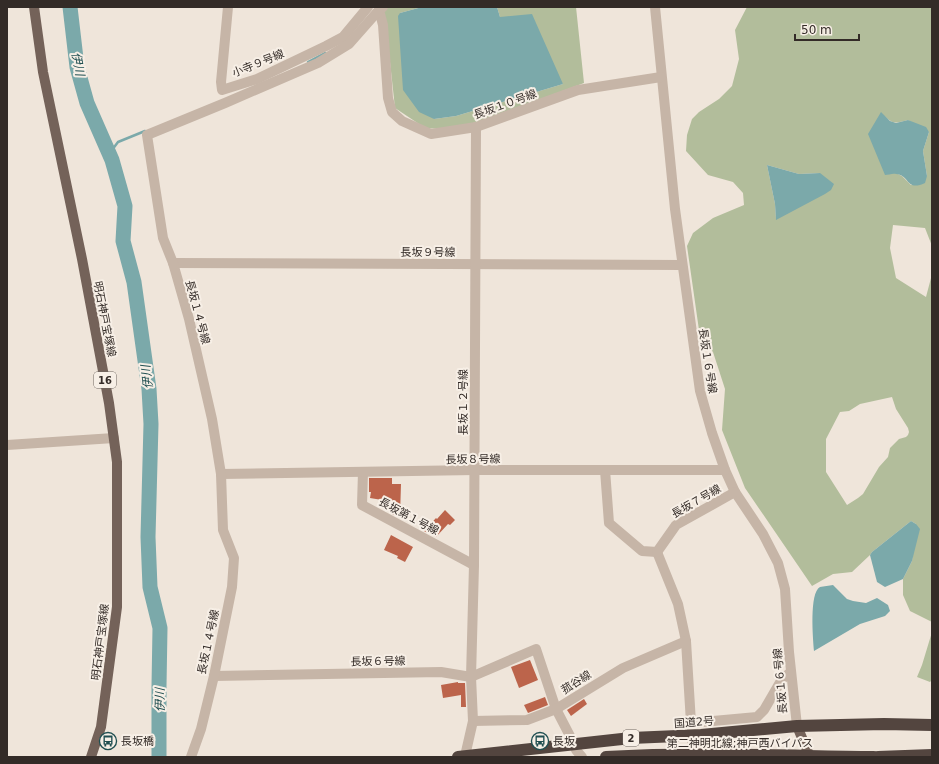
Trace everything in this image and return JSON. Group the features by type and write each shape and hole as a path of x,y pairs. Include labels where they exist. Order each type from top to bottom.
{"highway":[{"name":"国道2号","path":"462,757 624,739 701,735 797,726 884,724 932,725"},
{"name":"第二神明北線;神戸西バイパス","path":"606,757 635,755 874,757"},
{"path":"878,757 932,755"}],"main road":[{"name":"明石神戸宝塚線","path":"34,7 43,72 109,403 117,462 117,607 101,727 91,757"},
{"path":"797,726 810,757"}],"street":[{"name":"小寺９号線","path":"228,7 221,82 224,97 343,37 368,7"},
{"name":"長坂１６号線","path":"655,7 675,209 700,391 712,433 735,492 763,534 778,563 785,589 789,652 797,726"},
{"name":"長坂１４号線","path":"191,757 201,729 214,676 232,587 234,558 223,530 221,474 212,419 189,319 173,263 163,238 147,135 224,97 318,63 349,44 381,8"},
{"name":"長坂１０号線","path":"381,8 388,98 392,112 402,120 431,134 476,127 578,90 661,77"},
{"name":"長坂１２号線","path":"462,757 473,721 472,677 475,470 476,127"},
{"name":"長坂９号線","path":"173,263 682,265"},
{"path":"7,445 114,438"},
{"name":"長坂８号線","path":"221,474 475,470 726,470"},
{"path":"605,470 609,523 642,551 657,552 678,604 686,641 691,723 757,717 764,710 782,679 791,672"},
{"name":"長坂第１号線","path":"364,472 362,505 474,565"},
{"name":"長坂７号線","path":"657,552 676,525 735,492"},
{"name":"菰谷線","path":"473,721 527,720 556,709 623,668 686,641"},
{"path":"472,677 536,649 556,709 570,736"},
{"name":"長坂６号線","path":"214,676 442,672 472,677"},
{"path":"692,743 693,757"}],"green space":[{"path":"387,7 422,7 400,13 434,119 456,116 563,84 500,17 497,7 576,7 584,83 479,122 441,129 425,128 395,108 386,25 382,10"},
{"path":"747,7 932,7 932,246 925,228 893,225 890,248 896,278 926,297 932,271 932,622 910,611 903,595 903,579 912,561 916,524 911,521 872,552 852,572 833,574 812,586 745,488 722,430 725,389 713,352 700,337 687,246 693,233 713,218 744,205 743,193 733,182 708,175 686,151 687,135 692,119 699,112 719,99 732,86 739,59 735,30","holes":["881,113 893,122 908,120 929,132 923,151 927,176 911,185 902,176 896,173","767,165 799,174 820,173 776,219 775,204","892,397 896,409 909,432 906,437 899,439 890,448 888,457 879,467 863,494 847,505 826,472 826,439 840,412 849,411 860,404"]},
{"path":"932,632 932,680 930,682 917,677"}],"water":[{"path":"422,7 497,7 500,17 532,14 563,84 456,116 434,119 419,112 403,90 398,16 400,13"},
{"path":"881,112 890,121 896,123 908,120 926,127 929,132 923,151 927,176 925,183 914,186 900,175 885,175 868,134"},
{"path":"767,165 799,174 820,173 834,184 831,190 825,194 776,220 775,204"},
{"path":"911,521 920,529 912,561 903,579 885,587 877,582 870,555"},
{"path":"833,585 847,599 866,603 877,598 888,605 890,611 885,616 860,624 814,651 812,617 814,598 820,587"}],"building":[{"path":"369,478 392,478 392,484 401,484 400,516 392,514 392,504 382,503 382,500 370,498 371,492 369,492"},
{"path":"445,510 455,520 450,525 448,524 436,537 424,531 436,518 437,519"},
{"path":"391,535 413,547 405,562 397,558 398,556 384,550"},
{"path":"530,660 538,680 519,688 511,667"},
{"path":"458,682 465,683 466,707 461,707 461,695 443,698 441,685"},
{"path":"545,697 548,705 528,713 524,705"},
{"path":"584,699 587,704 571,716 567,710"}],"waterway":[{"name":"伊川","path":"70,7 77,67 87,103 112,160 125,206 123,241 134,282 149,389 151,424 148,537 150,587 160,628 159,757"},
{"path":"308,62 325,53"},
{"path":"112,160 112,150 118,142 145,131"}],"place":[{"name":"長坂橋","path":"108,741"},
{"name":"長坂","path":"540,741"}]}
